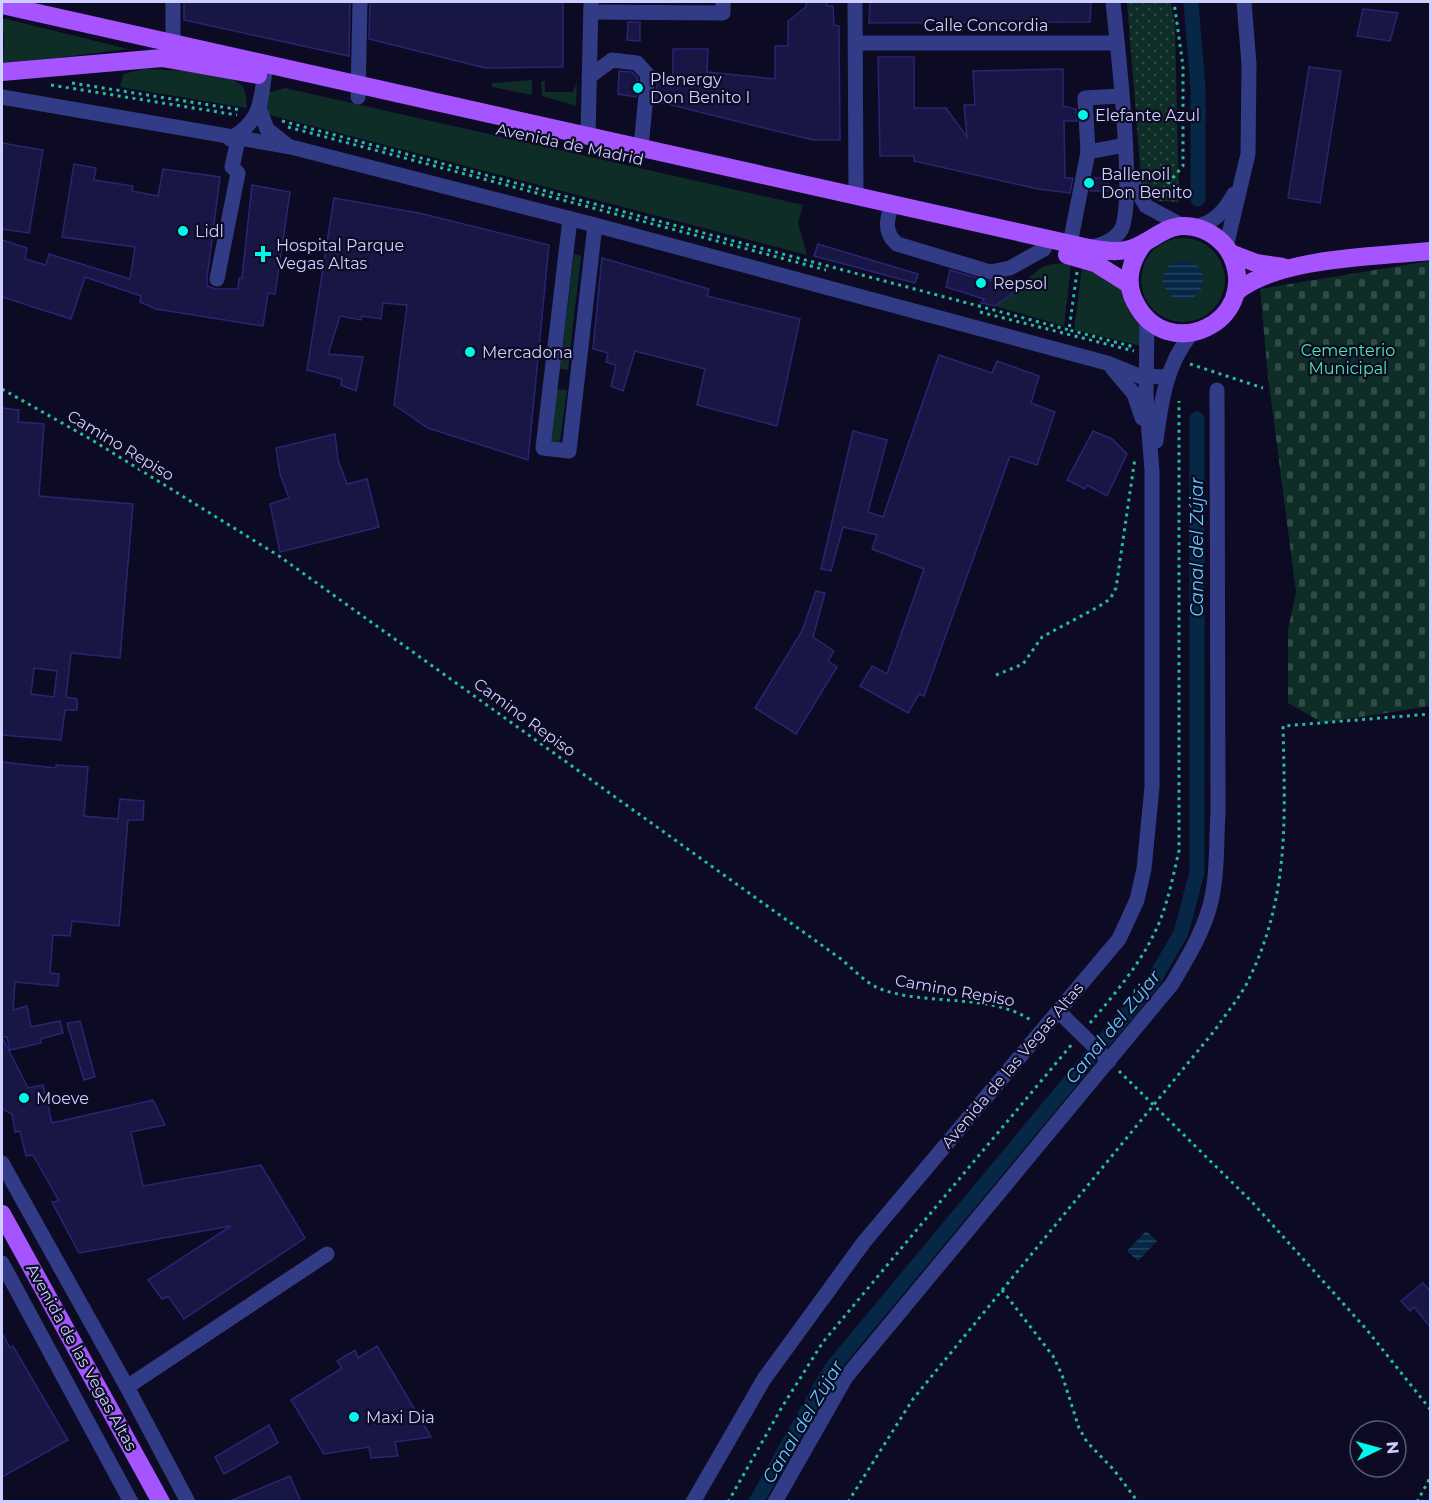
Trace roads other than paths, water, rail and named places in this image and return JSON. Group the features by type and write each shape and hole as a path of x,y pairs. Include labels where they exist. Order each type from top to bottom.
{"main road":[{"name":"Avenida de Madrid","path":"2,5 173,44 265,71 1080,250 1095,263 1130,285"},
{"name":"Avenida de Madrid","path":"2,72 162,58 265,71"},
{"name":"Avenida de Madrid","path":"359,92 588,136 856,195 891,208 1044,249 1080,250"},
{"path":"1080,250 1110,252 1127,250 1145,242 1156,233 1189,226 1212,234 1228,250 1235,265 1236,292 1230,307 1220,319 1207,328 1192,333 1168,332 1147,320 1132,298 1130,285 1133,262 1145,242"},
{"path":"1228,250 1256,263 1288,267 1431,251"},
{"path":"1236,292 1246,284 1288,267"},
{"name":"Avenida de las Vegas Altas","path":"2,1214 161,1502"}],"street":[{"path":"173,2 173,44"},
{"path":"359,92 360,2"},
{"path":"855,2 856,195"},
{"path":"1113,2 1117,43 1127,171 1124,221 1121,230 1110,240 1080,250 1088,152 1085,98 1121,96"},
{"path":"1228,250 1245,173 1249,137 1244,2"},
{"path":"588,136 591,7 723,8"},
{"name":"Calle Concordia","path":"856,43 1117,43"},
{"path":"590,77 612,60 637,63 648,75 641,147"},
{"path":"217,279 238,173 232,167 234,139 248,128 259,112 265,71"},
{"path":"2,97 234,139 291,147 595,225 1107,363 1146,376 1167,377"},
{"path":"259,112 267,129 274,137 291,147"},
{"path":"1088,152 1125,145"},
{"path":"1127,171 1146,206 1189,226 1210,223 1218,217 1245,173"},
{"path":"891,208 887,227 889,238 897,244 990,272 1010,268 1044,249"},
{"path":"570,219 543,448 569,451 595,225"},
{"path":"1147,320 1146,376 1152,471"},
{"path":"1152,471 1167,377 1183,362 1192,333"},
{"path":"1107,363 1132,363 1146,354"},
{"path":"1107,363 1123,378 1134,394 1140,409 1152,471"},
{"path":"551,377 577,380"},
{"path":"775,1502 846,1377 1172,984 1194,946 1209,908 1215,867 1218,813 1217,390"},
{"name":"Avenida de las Vegas Altas","path":"693,1502 764,1379 864,1242 1119,939 1137,900 1144,869 1152,787 1152,471"},
{"path":"1058,1011 1109,1061"},
{"path":"2,1163 127,1387 188,1502"},
{"path":"127,1387 327,1254"},
{"path":"2,1263 131,1502"}],"water":[{"path":"1183,260 1191,261 1197,266 1202,272 1202,288 1197,294 1191,299 1183,300 1175,299 1169,294 1164,288 1163,280 1164,272 1169,266 1175,261"},
{"path":"1146,1231 1157,1241 1138,1261 1127,1251"}],"waterway":[{"name":"Canal del Zújar","path":"1191,2 1198,88 1198,199"},
{"name":"Canal del Zújar","path":"756,1502 831,1369 1152,983 1181,933 1197,872 1197,419"}],"place":[{"name":"Plenergy Don Benito I","path":"638,88"},
{"name":"Elefante Azul","path":"1083,115"},
{"name":"Ballenoil Don Benito","path":"1089,183"},
{"name":"Lidl","path":"183,231"},
{"name":"Hospital Parque Vegas Altas","path":"263,254"},
{"name":"Repsol","path":"981,283"},
{"name":"Mercadona","path":"470,352"},
{"name":"Moeve","path":"24,1098"},
{"name":"Maxi Dia","path":"354,1417"}],"park label":[{"name":"Cementerio Municipal","path":"1348,359"}]}
